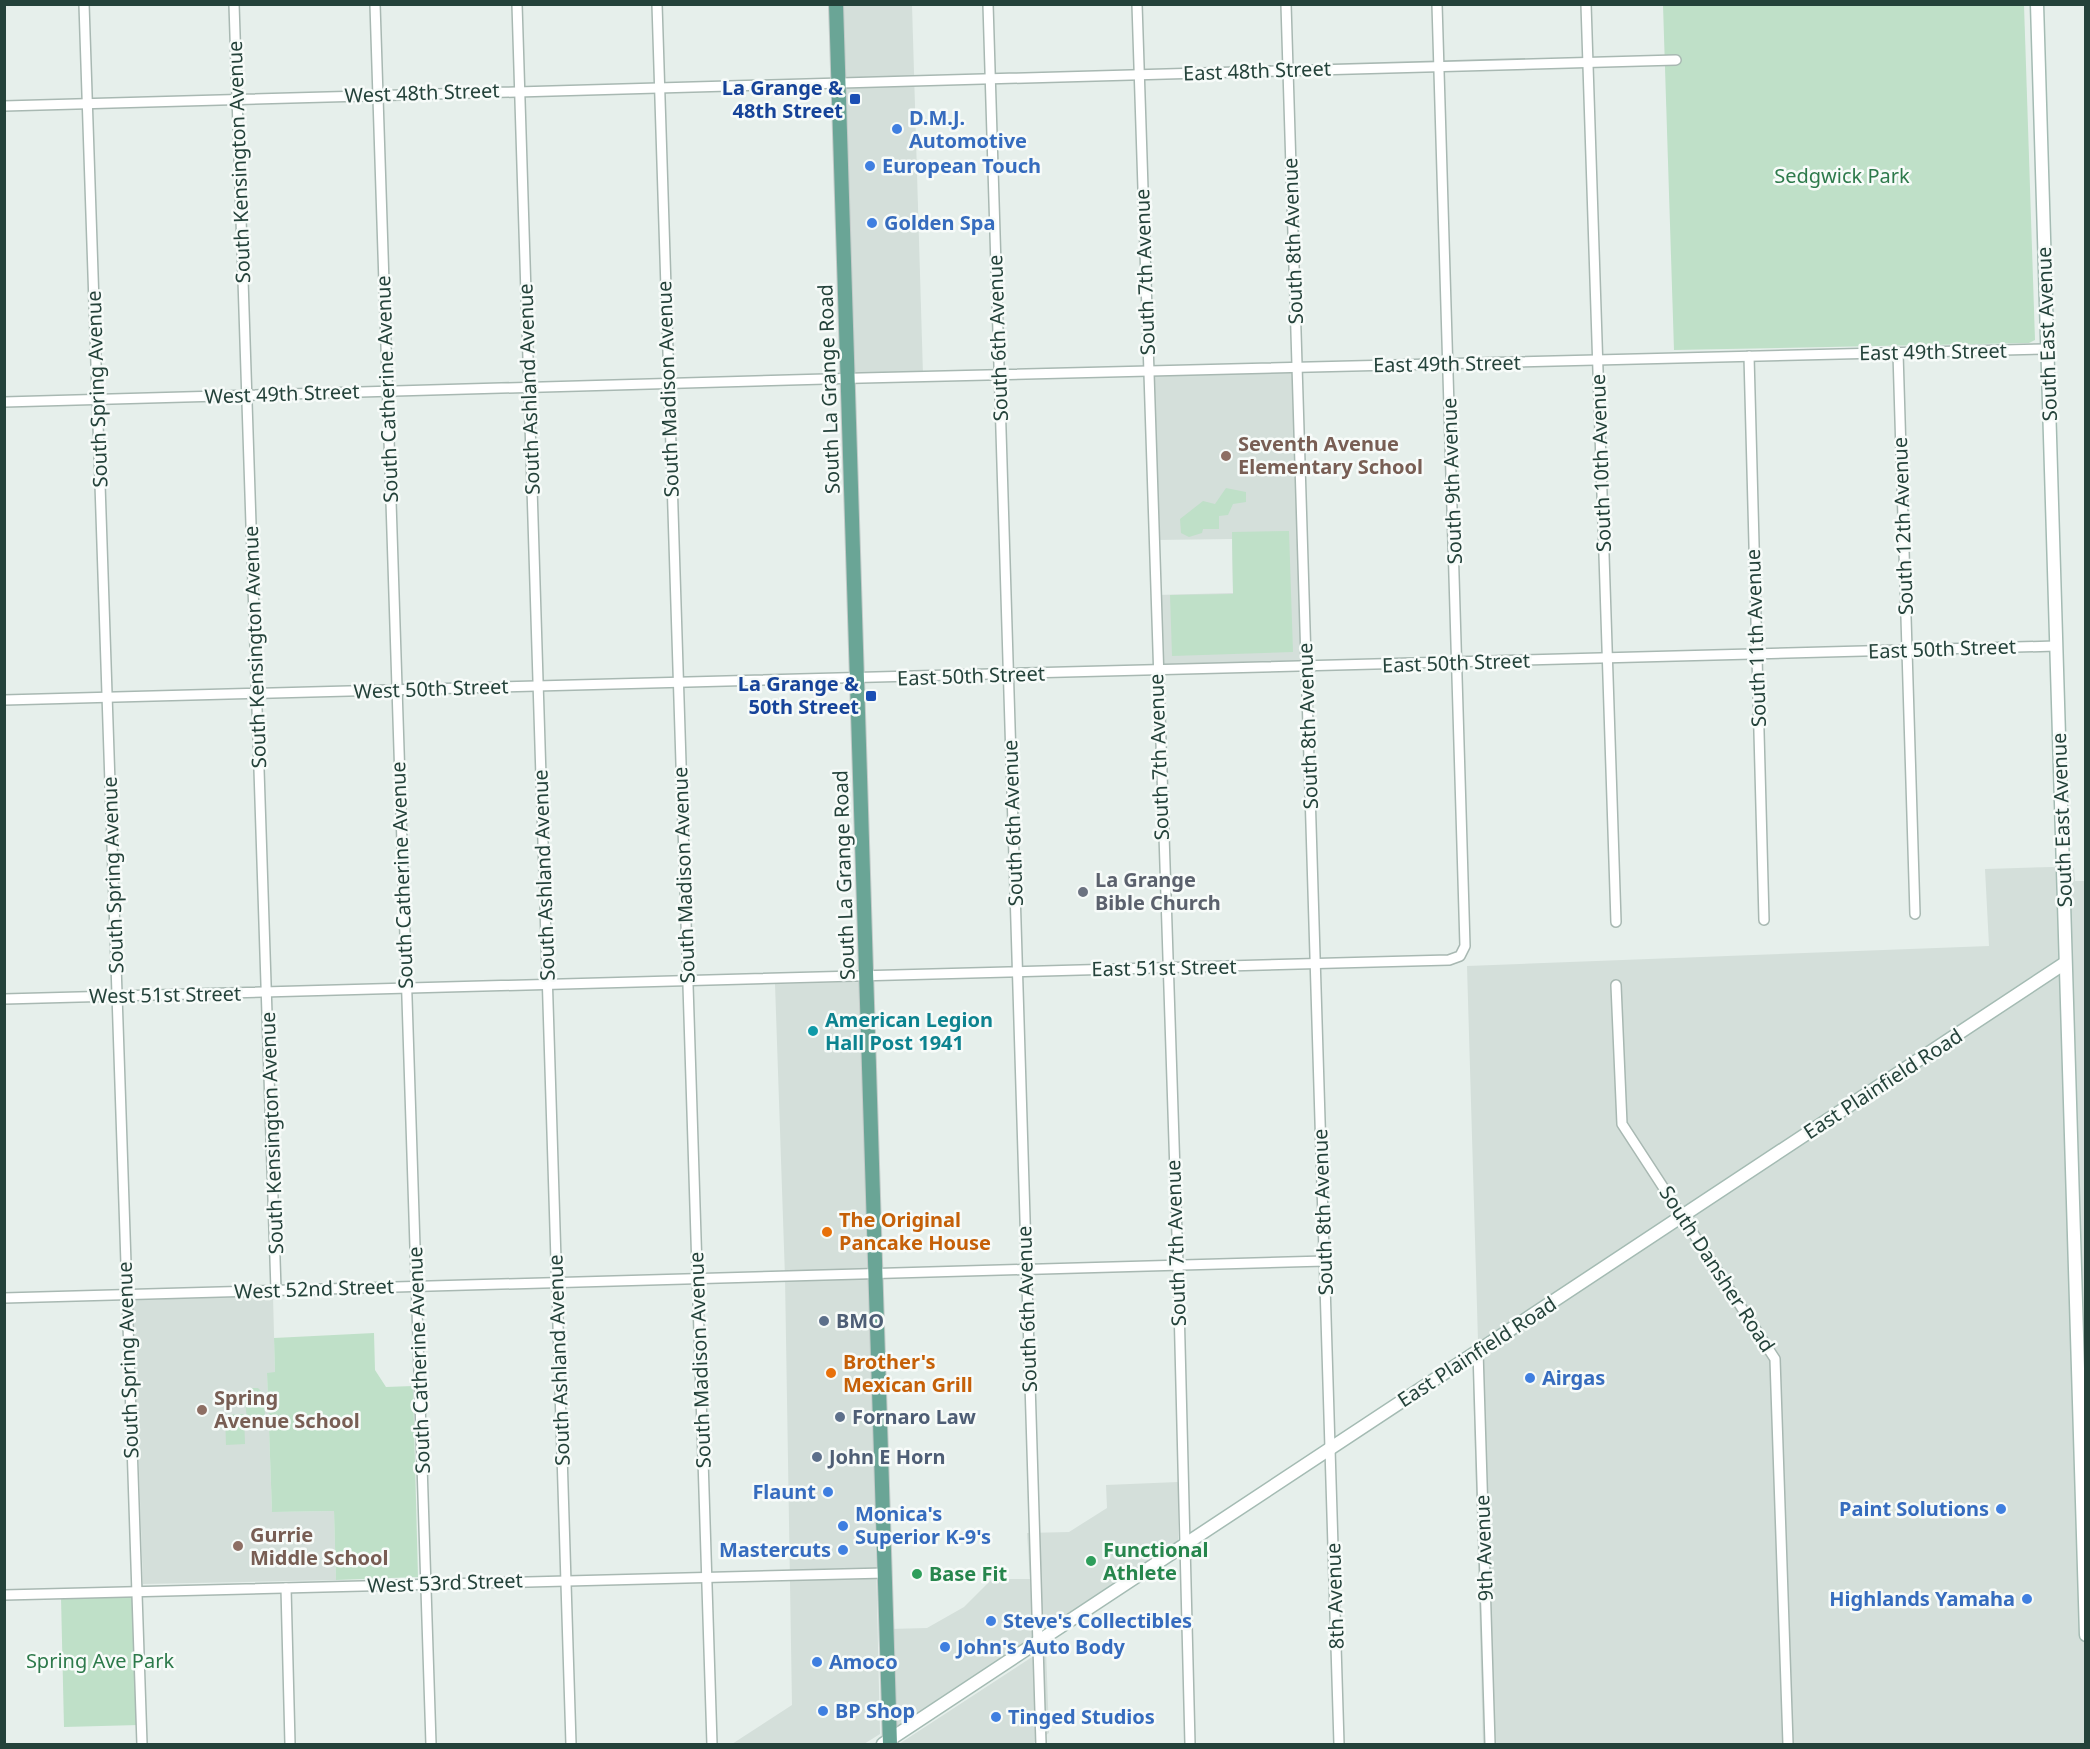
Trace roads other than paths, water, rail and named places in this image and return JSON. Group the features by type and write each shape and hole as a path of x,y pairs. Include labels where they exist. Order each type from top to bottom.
{"main road":[{"name":"South La Grange Road","path":"836,4 885,1572 888,1743"},
{"name":"South East Avenue","path":"2037,4 2085,1635"},
{"name":"East Plainfield Road","path":"888,1743 2065,963"}],"street":[{"name":"South Spring Avenue","path":"84,4 125,1295 142,1744"},
{"name":"South Kensington Avenue","path":"234,4 276,1290"},
{"name":"South Catherine Avenue","path":"375,4 431,1744"},
{"name":"South Ashland Avenue","path":"517,4 536,686 548,985 571,1744"},
{"name":"South Madison Avenue","path":"657,4 667,383 712,1744"},
{"name":"South 6th Avenue","path":"988,4 1041,1744"},
{"name":"South 7th Avenue","path":"1137,4 1166,968 1178,1265 1183,1546 1190,1744"},
{"name":"South 8th Avenue","path":"1286,4 1332,1448"},
{"name":"South 9th Avenue","path":"1437,4 1466,946 1460,956"},
{"name":"South 10th Avenue","path":"1586,4 1616,922"},
{"name":"East 48th Street","path":"839,82 1676,60"},
{"name":"West 48th Street","path":"4,106 839,82"},
{"name":"East 49th Street","path":"848,378 2047,349"},
{"name":"South 12th Avenue","path":"1898,353 1915,914"},
{"name":"South 11th Avenue","path":"1749,356 1764,920"},
{"name":"West 49th Street","path":"4,402 848,378"},
{"name":"East 50th Street","path":"857,679 2056,646"},
{"name":"West 50th Street","path":"4,700 857,679"},
{"name":"East 51st Street","path":"866,976 1449,960 1460,956"},
{"name":"West 51st Street","path":"4,999 866,976"},
{"name":"South Dansher Road","path":"1616,985 1622,1124 1775,1359 1788,1744"},
{"name":"West 52nd Street","path":"4,1298 1325,1261"},
{"name":"9th Avenue","path":"1478,1351 1490,1744"},
{"name":"8th Avenue","path":"1332,1448 1339,1744"},
{"name":"West 53rd Street","path":"4,1595 885,1572"},
{"path":"286,1588 290,1744"}],"place":[{"name":"La Grange & 48th Street","path":"855,99"},
{"name":"D.M.J. Automotive","path":"897,129"},
{"name":"European Touch","path":"870,166"},
{"name":"Golden Spa","path":"872,223"},
{"name":"Seventh Avenue Elementary School","path":"1226,456"},
{"name":"La Grange & 50th Street","path":"871,696"},
{"name":"La Grange Bible Church","path":"1083,892"},
{"name":"American Legion Hall Post 1941","path":"813,1031"},
{"name":"The Original Pancake House","path":"827,1232"},
{"name":"BMO","path":"824,1321"},
{"name":"Brother's Mexican Grill","path":"831,1373"},
{"name":"Airgas","path":"1530,1378"},
{"name":"Spring Avenue School","path":"202,1410"},
{"name":"Fornaro Law","path":"840,1417"},
{"name":"John E Horn","path":"817,1457"},
{"name":"Flaunt","path":"828,1492"},
{"name":"Paint Solutions","path":"2001,1509"},
{"name":"Monica's Superior K-9's","path":"843,1526"},
{"name":"Gurrie Middle School","path":"238,1546"},
{"name":"Mastercuts","path":"843,1550"},
{"name":"Functional Athlete","path":"1091,1561"},
{"name":"Base Fit","path":"917,1574"},
{"name":"Highlands Yamaha","path":"2027,1599"},
{"name":"Steve's Collectibles","path":"991,1621"},
{"name":"John's Auto Body","path":"945,1647"},
{"name":"Amoco","path":"817,1662"},
{"name":"BP Shop","path":"823,1711"},
{"name":"Tinged Studios","path":"996,1717"}],"park label":[{"name":"Sedgwick Park","path":"1842,176"},
{"name":"Spring Ave Park","path":"100,1661"}]}
